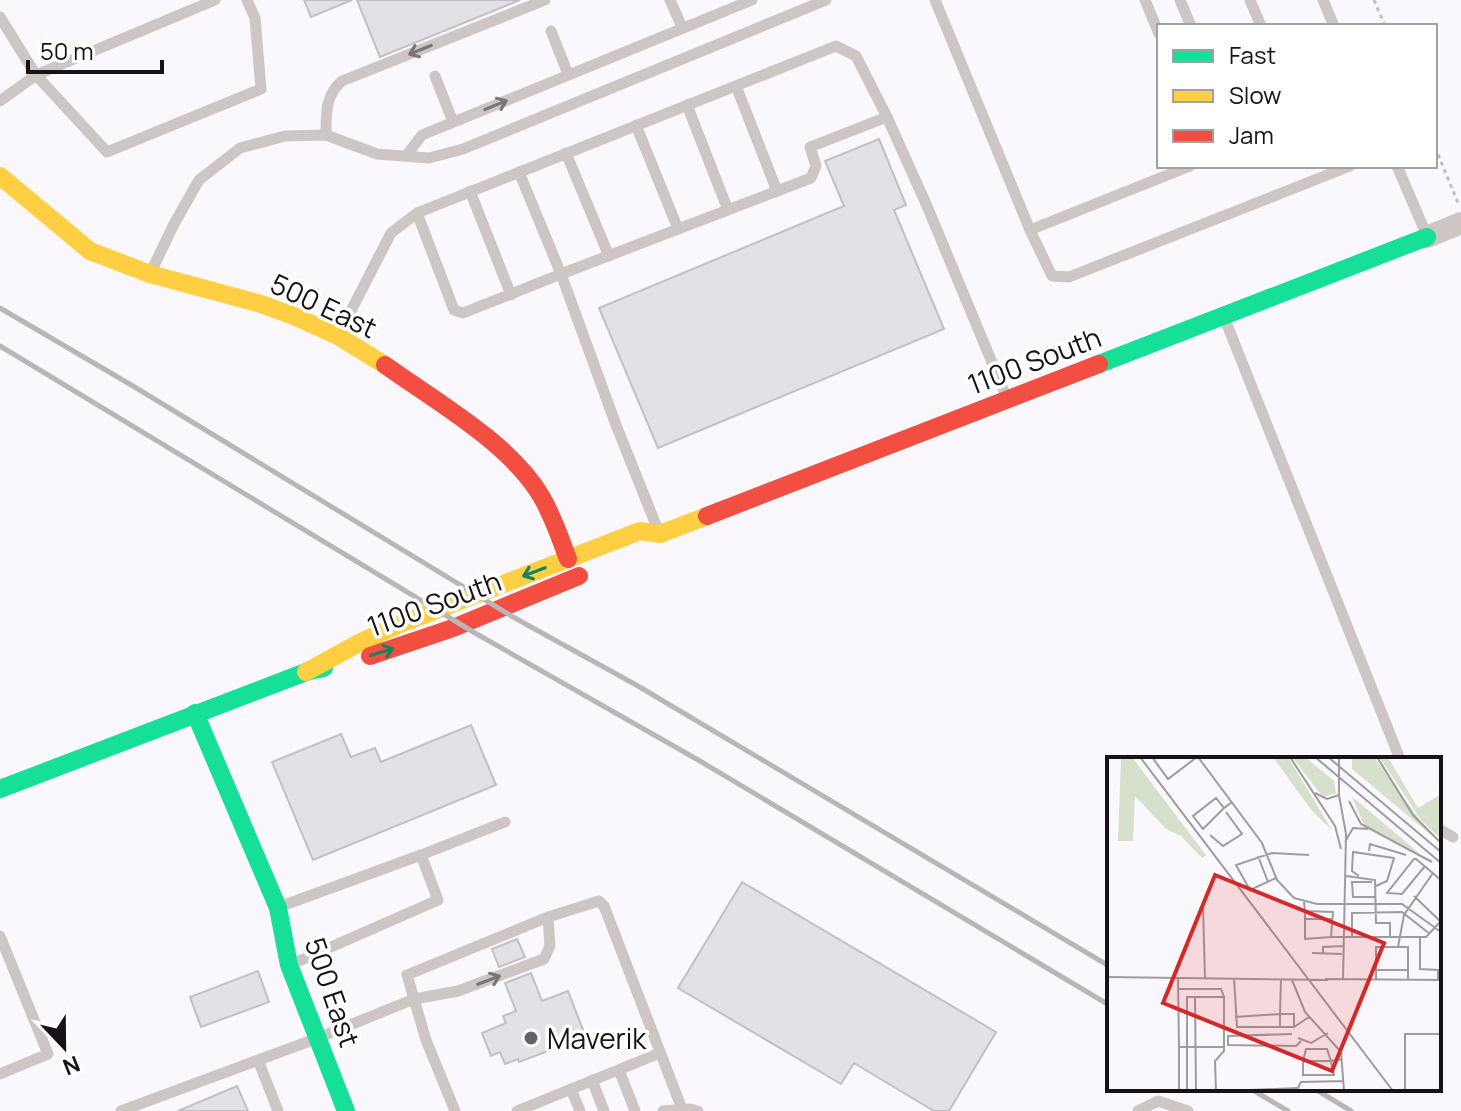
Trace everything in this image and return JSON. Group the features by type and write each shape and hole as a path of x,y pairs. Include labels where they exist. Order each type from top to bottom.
{"street":[{"name":"500 East","path":"0,176 90,251 150,274 276,309 338,336 392,371 505,451 540,494 568,559"},
{"path":"1427,237 1460,214"},
{"name":"1100 South","path":"306,672 400,624 640,531 650,531 655,541 1427,237"},
{"name":"1100 South","path":"0,789 306,672 411,643 596,569"},
{"name":"500 East","path":"195,713 278,908 289,965 346,1111"}],"lane":[{"path":"0,101 36,75 215,0"},
{"path":"0,17 36,75 107,152 261,89 255,18 247,0"},
{"path":"326,135 330,95 342,81 545,0"},
{"path":"670,0 682,27"},
{"path":"406,156 422,135 752,0"},
{"path":"150,274 199,180 240,148 285,136 326,135 377,154 429,158 463,149 826,0"},
{"path":"935,0 1052,276 1069,277 1345,168"},
{"path":"1145,0 1157,29"},
{"path":"1180,0 1190,24"},
{"path":"1250,0 1260,24"},
{"path":"1323,0 1333,24"},
{"path":"551,31 568,74"},
{"path":"338,336 391,233 417,213 836,46 856,56 887,117 962,288 1007,401"},
{"path":"435,76 453,122"},
{"path":"736,86 777,191"},
{"path":"687,105 728,210"},
{"path":"417,213 454,310 463,313 811,178 816,166 810,147 887,117"},
{"path":"636,125 678,229"},
{"path":"566,153 609,256"},
{"path":"1030,230 1185,168"},
{"path":"1398,168 1427,237"},
{"path":"519,172 561,274 655,541"},
{"path":"470,191 511,295"},
{"path":"1224,317 1399,757"},
{"path":"278,908 505,822"},
{"path":"1441,830 1453,837"},
{"path":"289,965 438,900 421,855"},
{"path":"455,1111 426,1040 407,975 548,917 599,901 604,906 682,1109"},
{"path":"121,1111 414,999 458,991 544,959 550,946 548,917"},
{"path":"0,936 48,1054 0,1074"},
{"path":"526,1109 660,1053"},
{"path":"258,1060 278,1111"},
{"path":"619,1070 635,1111"},
{"path":"592,1080 604,1111"},
{"path":"571,1089 580,1111"},
{"path":"551,1097 557,1111"},
{"path":"1138,1111 1158,1101 1188,1111"},
{"path":"663,1111 698,1111"}],"path":[{"path":"1374,0 1384,24"},
{"path":"1437,152 1460,214"}],"building":[{"path":"304,0 352,0 311,17"},
{"path":"357,0 520,0 380,57"},
{"path":"879,139 906,205 894,210 944,329 658,448 599,308 844,206 825,161"},
{"path":"471,725 496,785 313,860 272,762 341,734 351,757 375,748 381,762"},
{"path":"742,882 996,1032 949,1111 934,1111 854,1063 841,1084 678,988"},
{"path":"517,939 525,957 499,967 492,949"},
{"path":"258,971 269,1002 201,1027 190,997"},
{"path":"531,973 542,1001 568,991 585,1035 519,1062 518,1059 505,1064 500,1052 491,1056 482,1033 506,1023 503,1016 516,1011 505,983"},
{"path":"237,1086 248,1111 178,1111"}],"railway":[{"path":"0,308 513,617 638,686 1107,965"},
{"path":"0,346 475,633 700,761 1107,1004"},
{"path":"1254,1091 1288,1111"},
{"path":"1318,1091 1351,1111"}],"traffic: fast":[{"path":"1099,364 1427,237"},
{"path":"0,789 306,672 324,668"},
{"path":"195,713 278,908 289,965 346,1111"}],"traffic: slow":[{"path":"0,176 90,251 150,274 294,316 338,336 385,365"},
{"path":"306,672 400,624 640,531 660,534 707,516"}],"traffic: jam":[{"path":"707,516 1099,364"},
{"path":"385,365 470,424 511,458 541,496 568,559"},
{"path":"370,656 453,628 579,576"}],"place":[{"name":"Maverik","path":"531,1038"}]}
